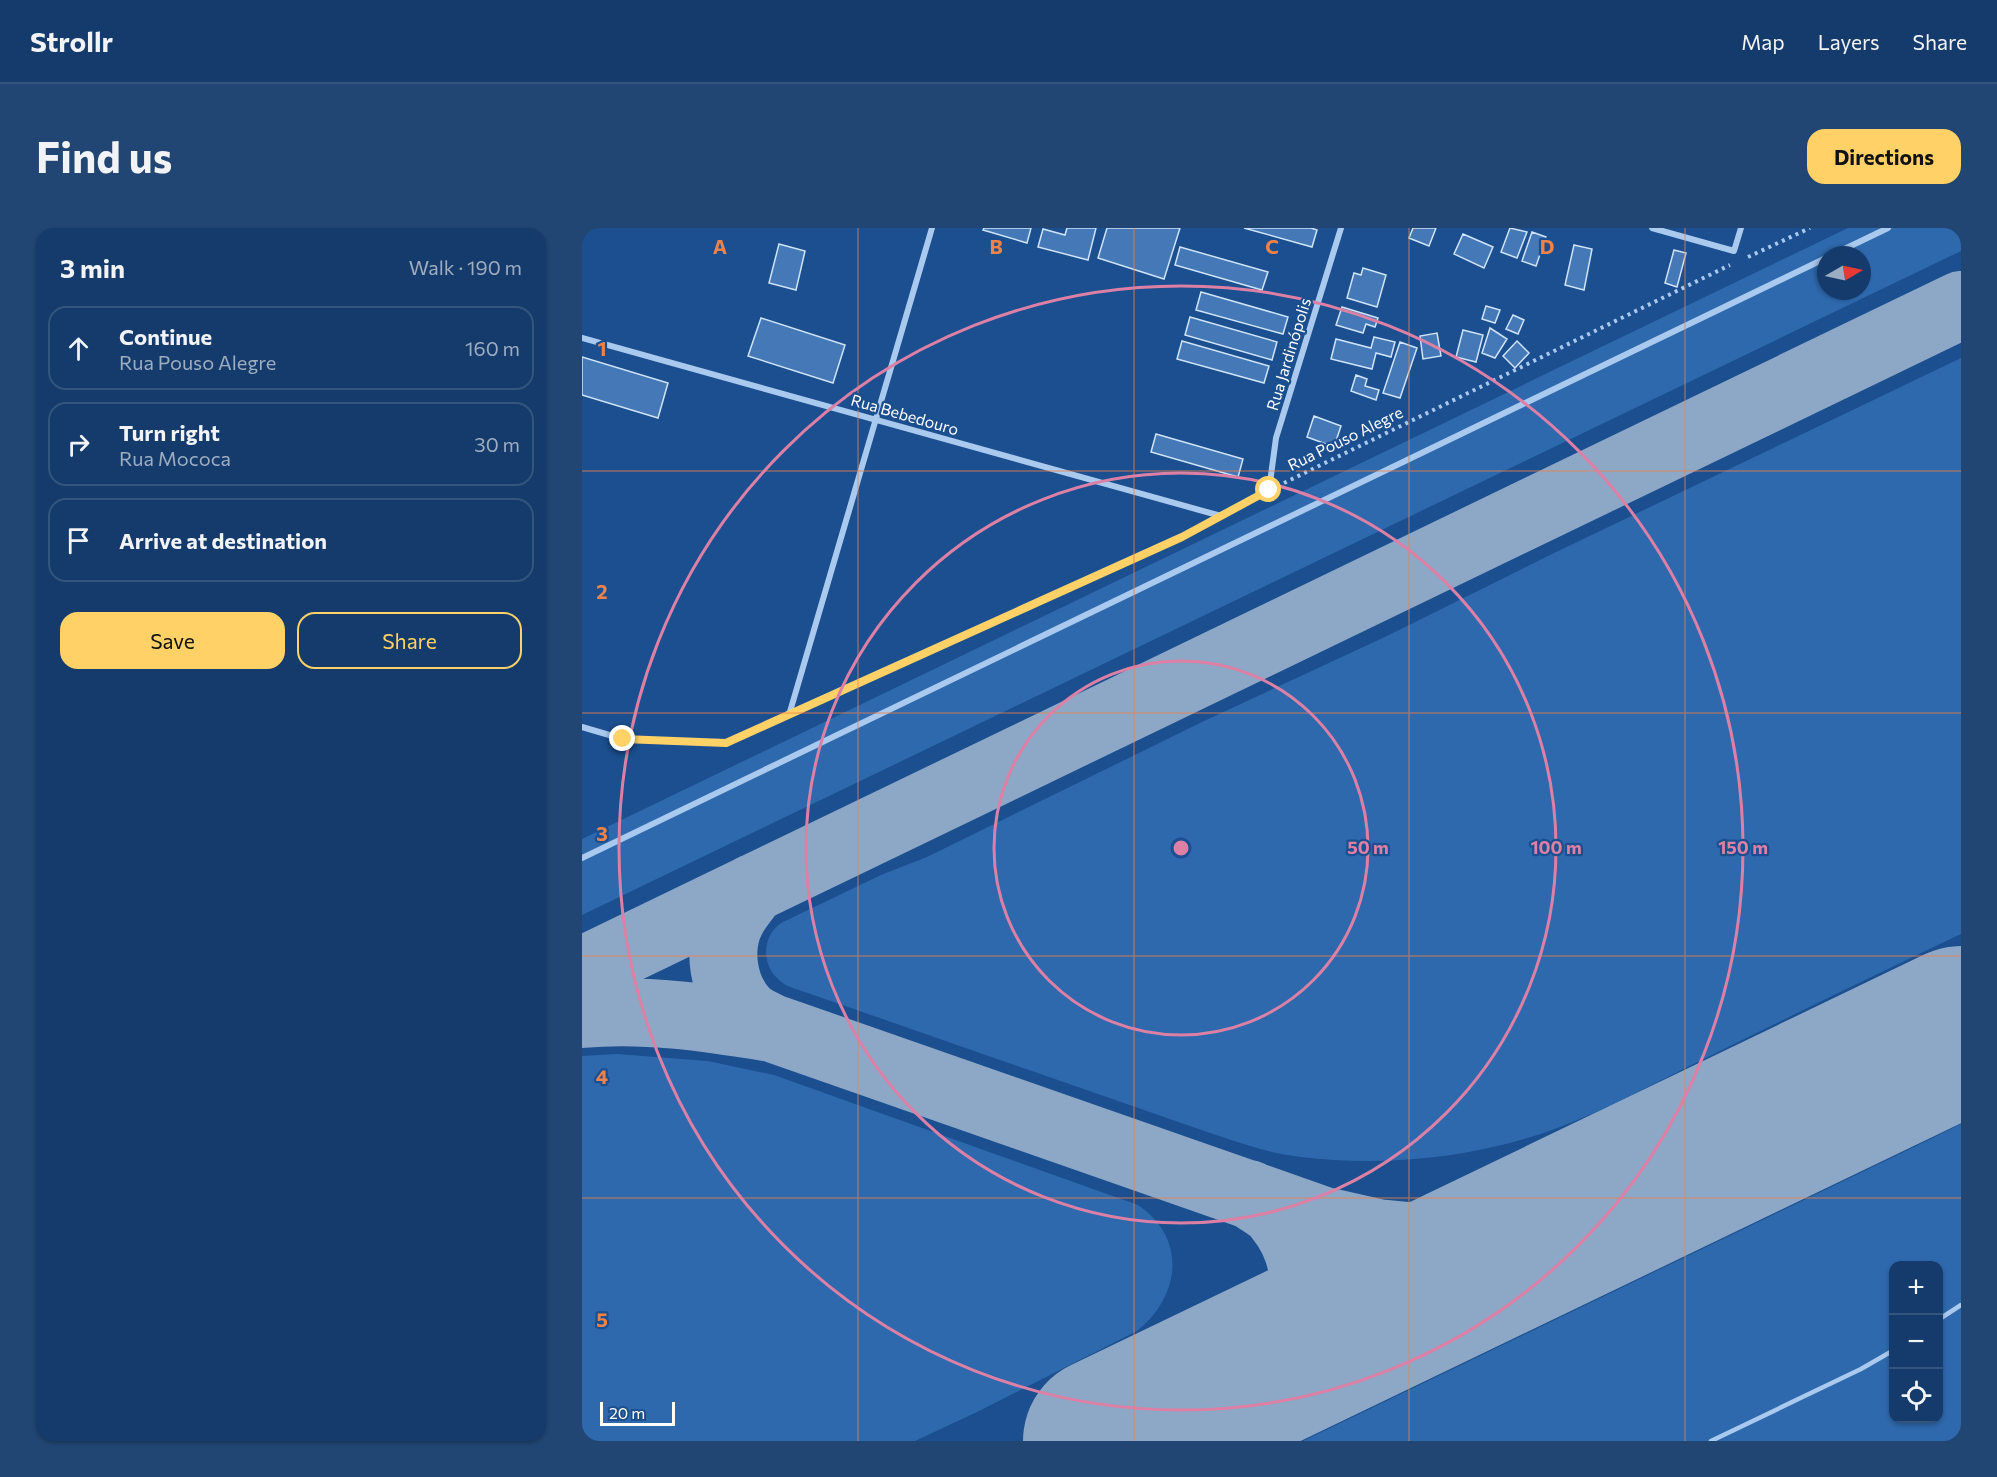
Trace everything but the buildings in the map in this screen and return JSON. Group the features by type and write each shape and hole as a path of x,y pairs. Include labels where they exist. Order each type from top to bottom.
{"street":[{"path":"789,715 932,228"},
{"name":"Rua Jardinópolis","path":"1269,490 1276,438 1341,228"},
{"path":"1652,228 1734,251 1741,228"},
{"path":"1851,246 1888,228"},
{"path":"582,858 1817,262"},
{"name":"Rua Bebedouro","path":"582,338 1221,516"},
{"path":"1221,516 1269,490"},
{"path":"582,727 623,739 726,743 816,702"}],"lane":[{"path":"1943,1317 1961,1305"},
{"path":"1711,1441 1861,1369 1889,1352"}],"path":[{"name":"Rua Pouso Alegre","path":"1269,490 1810,228"},
{"path":"816,702 1182,537 1221,516"}],"shaded area":[{"path":"1848,228 1961,228 1961,251 1871,294 1871,246 1817,246 1817,300 1859,300 582,915 582,839"},
{"path":"1961,358 1961,934 1614,1104 1552,1130 1522,1140 1460,1153 1428,1158 1364,1161 1301,1157 1213,1134 795,989 782,982 771,970 766,955 768,940 776,927 783,922 881,875 927,857 1204,721 1387,636 1552,554"},
{"path":"617,1054 708,1061 774,1075 1138,1205 1154,1218 1165,1234 1171,1250 1170,1284 1163,1301 1152,1317 1137,1331 915,1441 582,1441 582,1056"},
{"path":"1961,1124 1961,1441 1303,1441"}],"taxiway":[{"path":"582,971 1961,305"},
{"path":"753,888 734,914 727,930 724,942 724,969 732,994 739,1005 747,1014 772,1028"},
{"path":"582,1014 654,1013 772,1028 1324,1221 1377,1233 1439,1239 1537,1234"},
{"path":"1249,1194 1275,1213 1288,1230 1301,1261 1304,1277 1304,1294 1296,1326 1285,1344 1265,1365"}],"runway":[{"path":"1107,1441 1961,1030"}],"route":[{"path":"623,739 726,743 1182,537 1269,490"}]}
